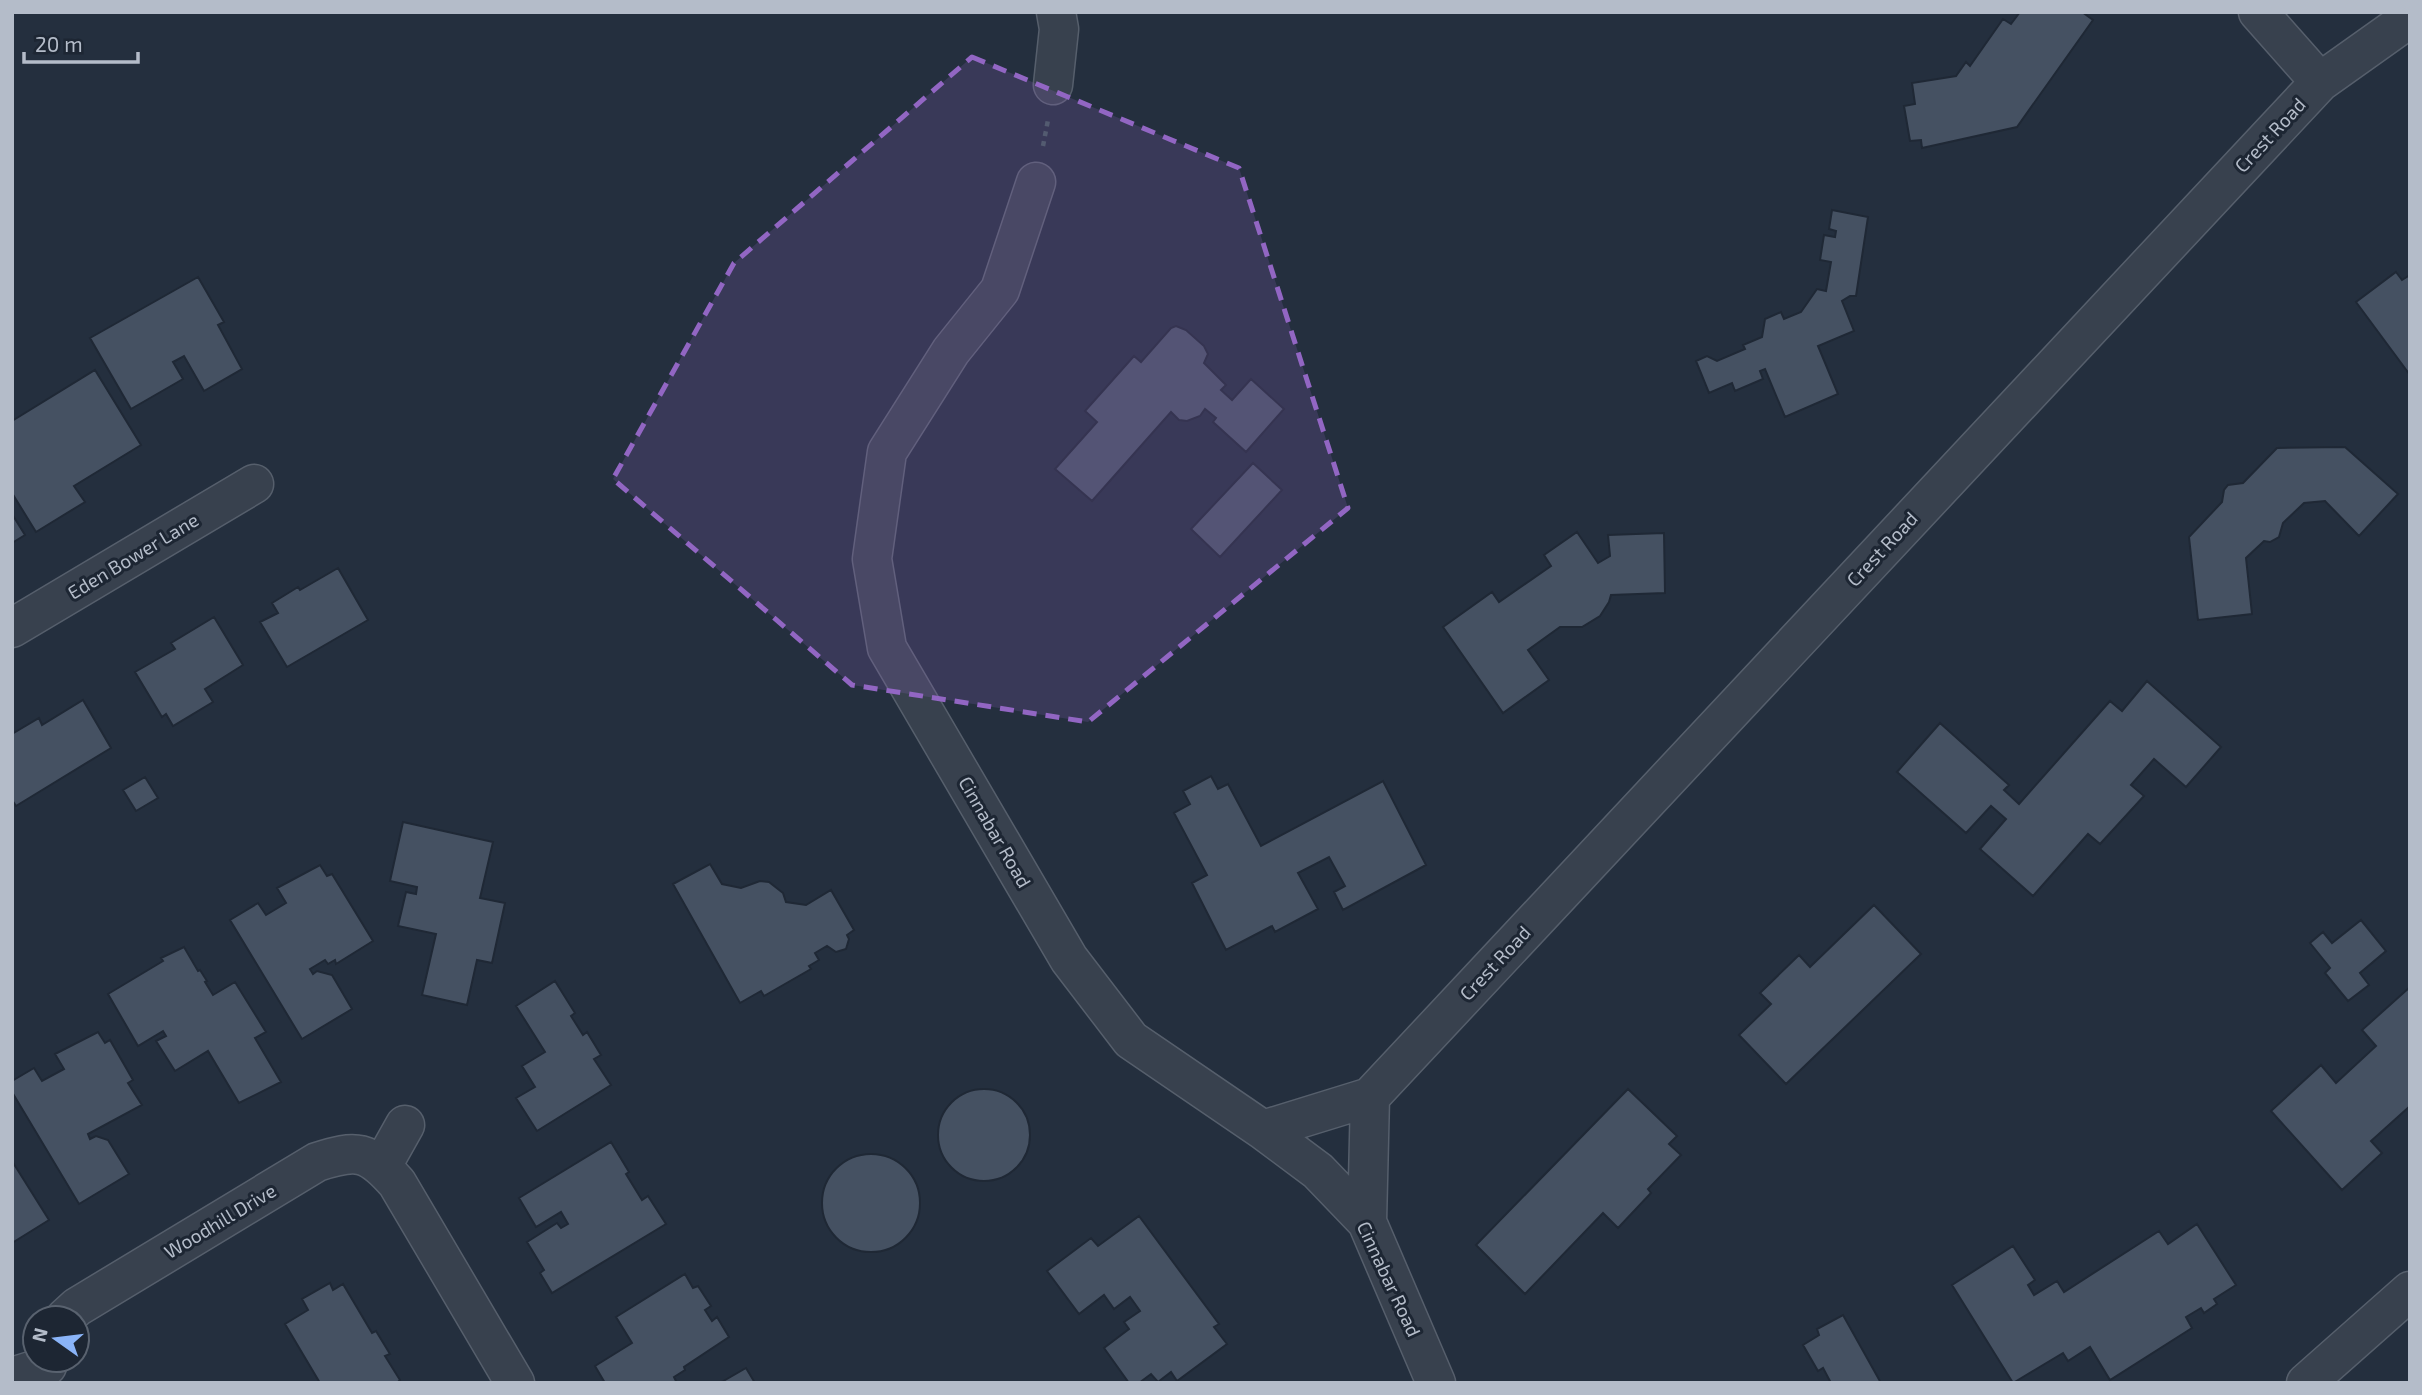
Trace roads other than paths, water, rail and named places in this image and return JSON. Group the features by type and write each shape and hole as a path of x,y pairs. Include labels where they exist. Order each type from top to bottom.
{"street":[{"path":"1053,85 1059,29 1056,12"},
{"path":"2258,12 2320,82"},
{"name":"Crest Road","path":"1263,1130 1370,1097 2320,82 2410,18"},
{"name":"Cinnabar Road","path":"1036,182 1000,290 951,351 887,452 872,559 887,648 1069,959 1131,1040 1318,1171 1367,1222 1436,1383"},
{"name":"Eden Bower Lane","path":"12,628 254,484"},
{"path":"1367,1222 1370,1097"},
{"path":"405,1125 382,1166 397,1183 515,1383"},
{"name":"Woodhill Drive","path":"81,1304 317,1162 344,1153 364,1155 382,1166"},
{"path":"2306,1383 2410,1291"}]}
